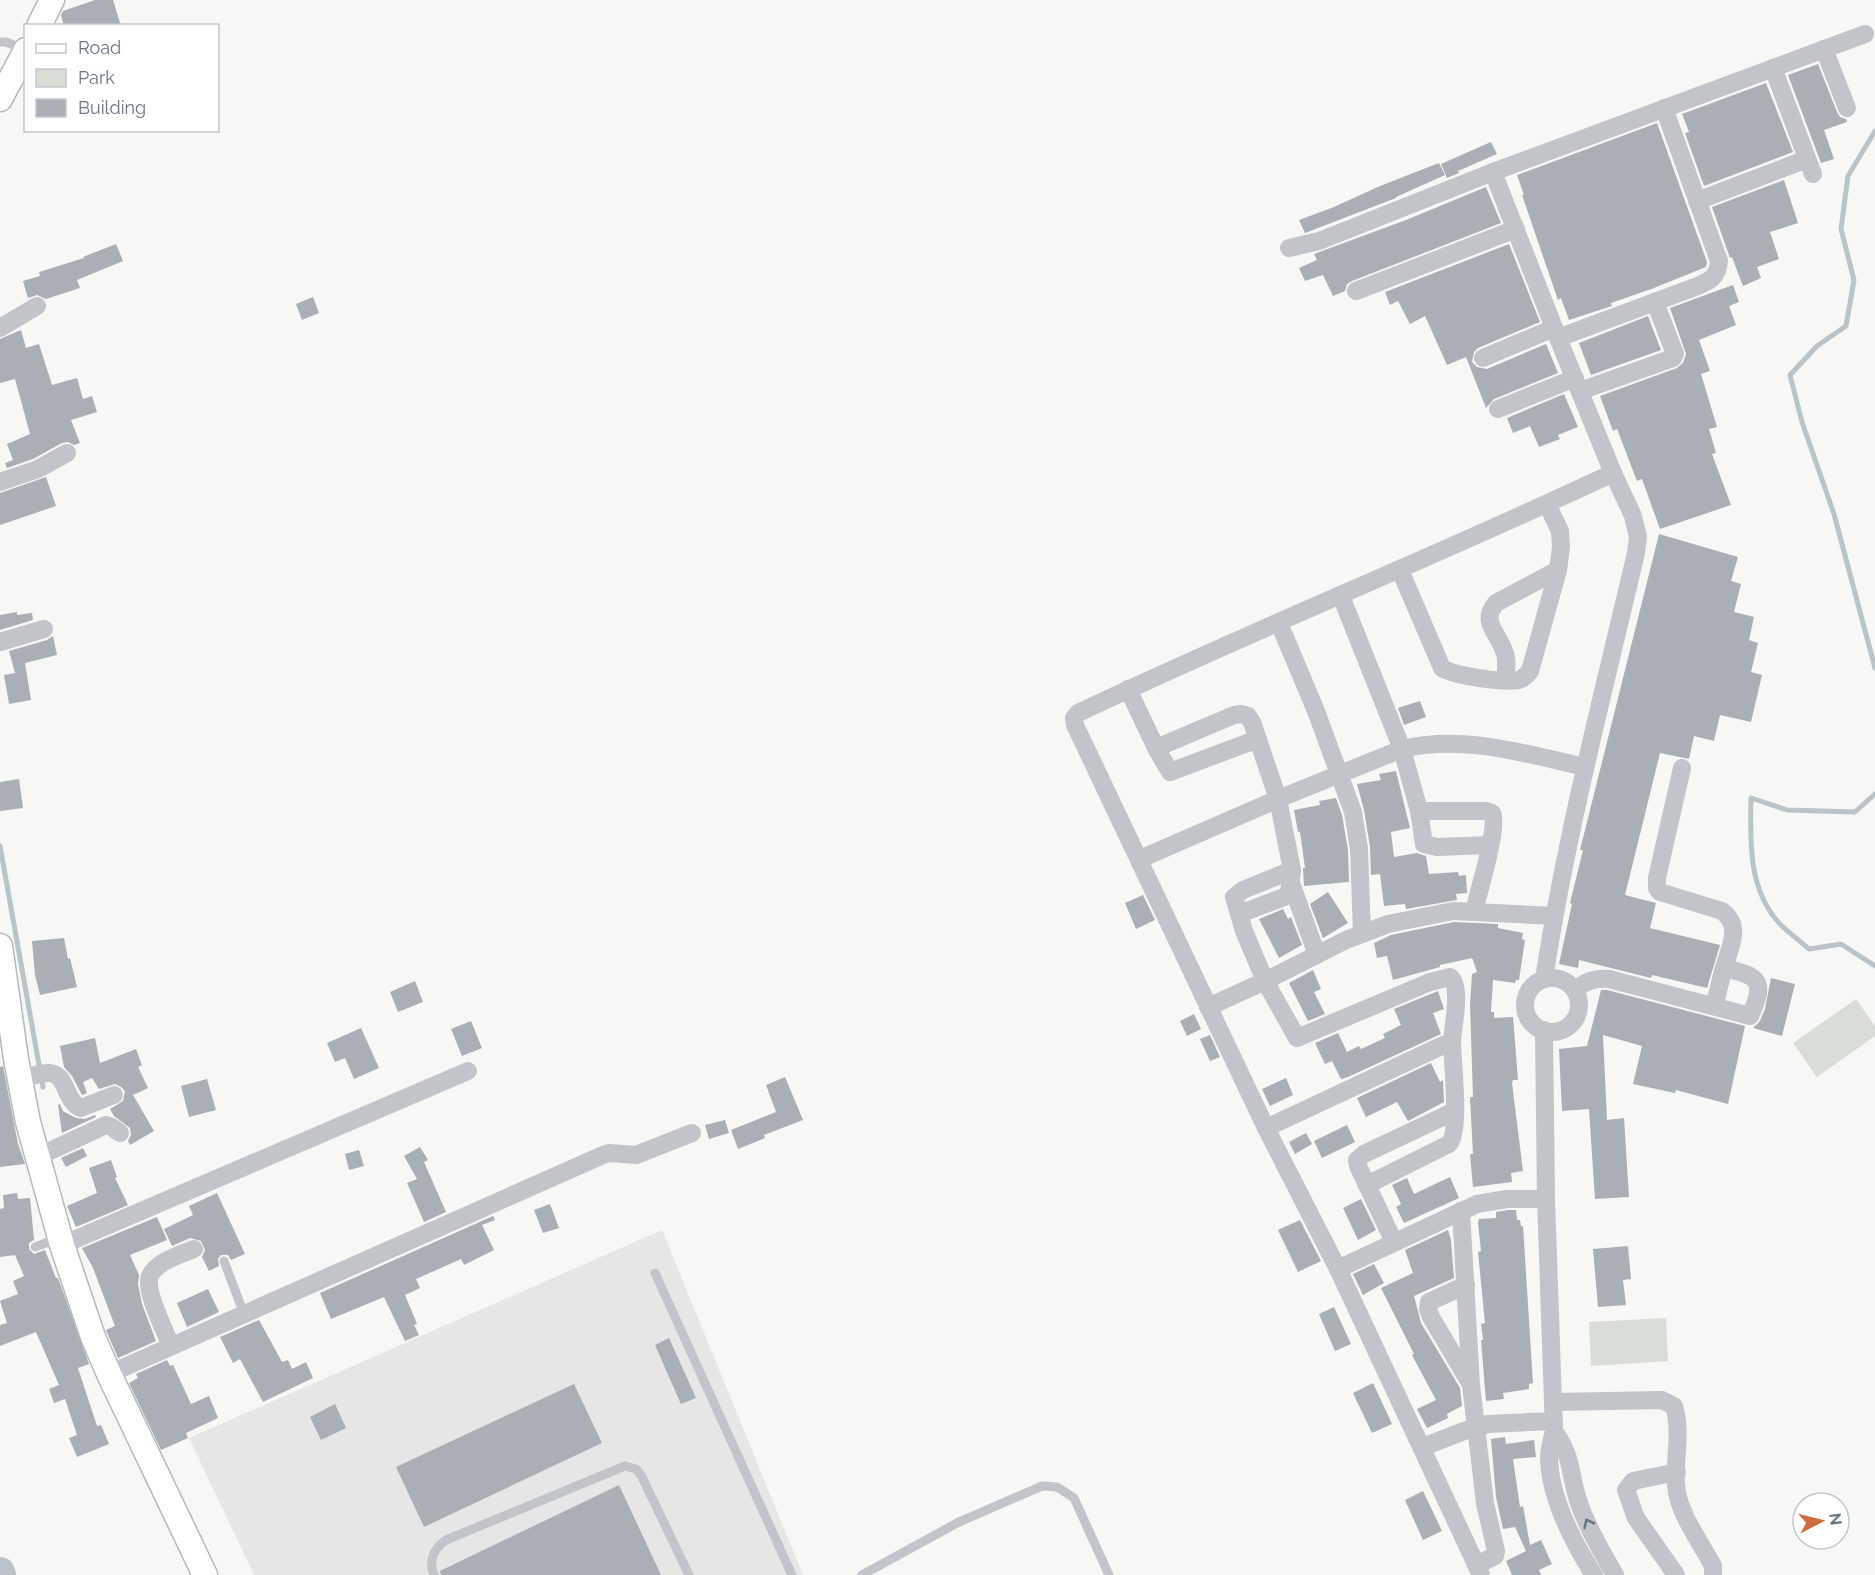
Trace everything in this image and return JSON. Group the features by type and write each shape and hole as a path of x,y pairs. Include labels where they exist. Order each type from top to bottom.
{"street":[{"path":"40,24 52,0"},
{"path":"1289,248 1319,241 1493,172 1865,34"},
{"path":"1824,49 1846,108"},
{"path":"2,89 24,53"},
{"path":"1697,201 1810,166 1773,68"},
{"path":"1483,357 1654,302 1712,280 1718,270 1719,261 1664,108"},
{"path":"1493,172 1556,333 1637,527 1636,553 1585,767 1554,916 1544,979"},
{"path":"1356,291 1516,229"},
{"path":"1498,409 1577,384 1673,358 1675,354 1654,302"},
{"path":"0,328 37,306"},
{"path":"0,482 38,469 67,453"},
{"path":"1461,1211 1471,1385 1485,1503 1496,1551 1495,1556 1478,1570 1423,1447 1338,1269 1266,1128 1075,725 1074,718 1078,713 1128,689 1400,570 1613,473"},
{"path":"1400,570 1442,668 1454,675 1505,680 1518,680 1525,677 1530,671 1558,570 1562,540 1547,504"},
{"path":"1505,680 1506,659 1504,650 1490,624 1488,616 1491,609 1496,603 1558,570"},
{"path":"1341,596 1402,749 1419,811 1424,844 1437,847 1490,846"},
{"path":"1279,623 1316,711 1353,812 1359,849 1362,934"},
{"path":"0,642 44,629"},
{"path":"1128,689 1170,772 1258,739"},
{"path":"1156,748 1241,714 1248,716 1278,799 1292,876 1317,955"},
{"path":"1140,859 1278,799 1402,749 1429,744 1461,743 1585,767"},
{"path":"1682,768 1657,879 1657,888 1660,892 1722,911 1733,924 1734,938 1714,1006"},
{"path":"1419,811 1486,811 1492,813 1495,818 1474,911"},
{"path":"1292,876 1237,893 1234,897 1265,981 1297,1038 1411,989 1450,977 1455,981 1452,1041 1455,1111 1453,1139 1449,1144 1367,1185"},
{"path":"1208,1006 1388,924 1453,911 1554,916"},
{"path":"0,946 6,1026 20,1079 36,1157 60,1242 93,1337 109,1374 205,1575"},
{"path":"1575,990 1586,981 1596,978 1609,979 1750,1016 1759,989 1756,979 1724,968"},
{"path":"1544,979 1561,979 1575,990 1579,1004 1576,1018 1571,1024 1558,1031 1544,1030 1532,1022 1528,1015 1526,1001 1532,988 1544,979"},
{"path":"1544,1030 1546,1198 1554,1426 1549,1457 1558,1503 1575,1544 1594,1575"},
{"path":"1266,1128 1452,1041"},
{"path":"60,1242 468,1071"},
{"path":"20,1079 50,1073 56,1074 72,1103 81,1108 114,1095"},
{"path":"1394,1242 1357,1160 1364,1154 1455,1111"},
{"path":"36,1157 106,1125 112,1126 120,1133"},
{"path":"109,1374 603,1155 609,1153 636,1155 692,1133"},
{"path":"1338,1269 1461,1211 1488,1201 1546,1198"},
{"path":"171,1346 152,1297 149,1285 150,1275 157,1267 170,1259 194,1249"},
{"path":"1467,1285 1437,1296 1429,1302 1428,1309 1471,1385"},
{"path":"1553,1402 1662,1400 1674,1406 1679,1426 1678,1497 1713,1566 1713,1575"},
{"path":"1423,1447 1488,1424 1554,1426"},
{"path":"1554,1426 1571,1462 1582,1509 1614,1574"},
{"path":"1676,1575 1636,1518 1626,1490 1628,1485 1634,1481 1677,1472"}],"lane":[{"path":"0,42 24,49"},
{"path":"35,1247 60,1242"},
{"path":"224,1261 244,1314"},
{"path":"655,1273 792,1575"},
{"path":"434,1575 431,1568 432,1558 446,1540 625,1466 636,1469 642,1477 689,1575"},
{"path":"862,1575 957,1523 1042,1485 1057,1488 1074,1498 1109,1575"}],"shaded area":[{"path":"662,1230 803,1575 254,1575 189,1438"}],"green space":[{"path":"1856,999 1875,1026 1875,1036 1817,1077 1793,1043"},
{"path":"1666,1318 1668,1361 1591,1366 1589,1322"}],"building":[{"path":"95,0 113,0 120,24 63,24 61,15 63,11"},
{"path":"1818,64 1837,112 1847,122 1824,130 1834,159 1821,163 1788,75"},
{"path":"1766,83 1793,152 1704,186 1685,133 1689,132 1682,114"},
{"path":"1657,123 1707,262 1706,267 1611,303 1612,306 1569,320 1561,298 1558,300 1517,175"},
{"path":"1491,142 1497,154 1447,178 1441,164"},
{"path":"1439,163 1445,175 1396,198 1305,233 1299,220"},
{"path":"1784,180 1798,223 1770,232 1779,259 1757,267 1761,278 1743,286 1732,257 1730,258 1712,207"},
{"path":"1486,187 1501,223 1352,281 1347,284 1345,291 1333,296 1323,275 1305,281 1299,268 1317,260 1314,254"},
{"path":"116,244 123,261 77,280 80,288 46,299 37,295 28,298 23,281 40,276 39,272 84,258"},
{"path":"1509,244 1540,322 1478,348 1474,352 1472,362 1477,367 1487,369 1546,344 1558,373 1494,399 1486,408 1466,357 1447,365 1425,316 1410,324 1398,301 1390,305 1385,292"},
{"path":"1733,285 1739,302 1729,306 1736,325 1699,340 1710,371 1701,374 1717,427 1709,429 1716,453 1712,454 1731,505 1660,529 1642,479 1637,481 1617,429 1613,431 1600,396 1677,368 1683,363 1686,354 1670,308"},
{"path":"313,297 319,313 302,320 296,304"},
{"path":"1648,316 1661,350 1591,375 1579,343"},
{"path":"21,330 26,348 39,344 52,385 77,378 83,399 92,396 97,412 71,420 80,443 74,445 68,442 62,443 33,459 7,468 5,463 13,460 7,444 30,434 15,379 0,383 0,339"},
{"path":"1564,394 1578,427 1558,435 1560,439 1539,447 1530,426 1513,433 1507,418"},
{"path":"46,477 56,506 0,525 0,493"},
{"path":"1659,534 1738,557 1731,581 1741,584 1734,612 1754,617 1749,640 1758,643 1751,672 1762,675 1751,722 1720,715 1714,741 1694,736 1689,759 1660,753 1625,895 1656,903 1650,928 1720,945 1707,988 1652,975 1651,978 1579,960 1578,968 1559,964 1572,904 1570,903 1583,850 1580,850"},
{"path":"17,612 17,615 32,613 33,620 0,630 0,615"},
{"path":"53,636 57,655 25,663 31,700 9,704 4,675 15,673 9,651 47,640"},
{"path":"1420,701 1426,717 1404,725 1398,708"},
{"path":"1396,771 1410,828 1391,832 1394,857 1417,853 1426,856 1429,874 1458,872 1459,876 1466,875 1467,893 1456,894 1457,900 1406,909 1405,904 1384,906 1380,874 1371,875 1370,847 1357,784 1381,780 1379,774"},
{"path":"19,779 23,808 0,811 0,782"},
{"path":"1336,798 1342,815 1348,850 1349,882 1304,886 1303,868 1305,868 1294,810 1320,805 1319,801"},
{"path":"1328,892 1348,923 1323,938 1310,904"},
{"path":"1143,895 1155,920 1136,929 1125,903"},
{"path":"1283,909 1288,919 1291,917 1302,945 1279,958 1259,919"},
{"path":"1454,922 1498,924 1498,928 1523,933 1522,939 1525,940 1519,980 1515,983 1493,980 1491,1012 1494,1012 1494,1018 1513,1017 1518,1080 1513,1080 1512,1083 1523,1171 1511,1173 1512,1182 1473,1187 1470,1154 1473,1154 1470,1097 1473,1097 1470,1005 1472,974 1477,972 1472,958 1440,965 1440,967 1393,980 1387,956 1377,958 1374,943 1391,935"},
{"path":"64,938 77,987 40,995 35,975 32,941"},
{"path":"1313,970 1321,989 1314,992 1325,1014 1308,1021 1289,983"},
{"path":"1771,978 1795,984 1782,1036 1753,1028 1760,1021 1765,1009"},
{"path":"415,981 423,1002 398,1012 390,992"},
{"path":"1601,990 1745,1026 1728,1104 1676,1090 1675,1093 1633,1084 1642,1046 1603,1035 1607,1120 1624,1118 1629,1197 1595,1199 1589,1109 1562,1111 1559,1049 1587,1046"},
{"path":"1438,991 1444,1009 1433,1013 1441,1034 1341,1079 1332,1061 1325,1064 1315,1043 1338,1033 1347,1052 1359,1046 1361,1049 1385,1038 1383,1034 1401,1025 1394,1009"},
{"path":"1194,1014 1201,1029 1187,1036 1180,1021"},
{"path":"471,1021 482,1048 462,1056 451,1029"},
{"path":"361,1028 379,1068 354,1079 345,1058 335,1062 327,1043"},
{"path":"1210,1035 1220,1057 1210,1061 1200,1039"},
{"path":"95,1038 100,1063 136,1049 142,1065 138,1067 148,1088 133,1095 154,1131 130,1145 128,1141 131,1135 130,1128 114,1116 110,1109 123,1101 125,1091 115,1084 99,1089 92,1078 83,1082 87,1093 82,1095 72,1076 64,1067 60,1046"},
{"path":"1431,1063 1440,1082 1443,1080 1444,1102 1408,1121 1397,1102 1366,1117 1357,1098"},
{"path":"3,1066 18,1144 25,1164 0,1167 0,1067"},
{"path":"785,1077 803,1120 764,1135 765,1138 738,1149 731,1130 776,1112 766,1085"},
{"path":"1286,1078 1293,1095 1270,1106 1262,1089"},
{"path":"207,1079 216,1110 189,1117 181,1086"},
{"path":"60,1104 63,1111 76,1118 85,1119 95,1115 96,1117 62,1133 58,1105"},
{"path":"725,1120 729,1133 709,1139 705,1125"},
{"path":"1347,1125 1355,1142 1322,1158 1314,1141"},
{"path":"1306,1133 1312,1144 1295,1154 1289,1142"},
{"path":"420,1147 428,1160 424,1162 446,1212 424,1222 407,1183 417,1179 404,1156"},
{"path":"83,1148 87,1156 66,1167 61,1158"},
{"path":"359,1150 364,1166 349,1170 345,1154"},
{"path":"111,1160 117,1177 115,1178 128,1205 76,1227 67,1206 97,1193 89,1168"},
{"path":"1450,1177 1459,1198 1404,1223 1396,1207 1401,1204 1392,1185 1407,1178 1414,1194"},
{"path":"17,1193 18,1199 30,1198 34,1240 29,1243 29,1249 34,1254 45,1250 56,1278 58,1278 89,1364 78,1368 97,1426 101,1425 109,1444 77,1457 69,1438 77,1435 65,1399 54,1403 49,1389 59,1385 36,1332 0,1346 0,1325 7,1323 0,1301 18,1294 13,1281 24,1276 15,1255 0,1257 0,1209 4,1208 3,1195"},
{"path":"217,1193 245,1254 231,1260 228,1255 221,1255 218,1259 219,1266 209,1271 202,1257 205,1250 201,1241 190,1238 172,1246 164,1229 193,1215 189,1206"},
{"path":"1361,1199 1376,1230 1358,1240 1343,1208"},
{"path":"550,1204 559,1228 543,1233 534,1210"},
{"path":"1516,1210 1517,1220 1520,1220 1523,1226 1533,1383 1529,1384 1529,1389 1503,1393 1504,1399 1486,1401 1481,1340 1483,1340 1481,1324 1485,1323 1478,1252 1481,1251 1478,1223 1479,1219 1496,1218 1496,1212"},
{"path":"493,1216 495,1220 482,1225 494,1250 464,1265 461,1259 416,1279 420,1288 405,1295 419,1335 405,1341 384,1297 331,1319 320,1293"},
{"path":"157,1217 167,1240 130,1255 139,1275 138,1284 142,1304 156,1341 118,1358 106,1330 115,1326 93,1268 82,1248"},
{"path":"1300,1220 1321,1261 1298,1272 1278,1230"},
{"path":"1448,1230 1454,1278 1414,1296 1421,1323 1460,1388 1462,1406 1447,1414 1448,1418 1427,1428 1417,1409 1436,1400 1381,1288 1413,1273 1405,1250"},
{"path":"1628,1246 1631,1279 1623,1280 1626,1305 1598,1307 1593,1249"},
{"path":"1374,1264 1384,1283 1363,1295 1353,1274"},
{"path":"208,1289 219,1312 187,1327 177,1303"},
{"path":"1334,1307 1351,1344 1335,1351 1319,1314"},
{"path":"259,1320 282,1362 288,1360 292,1369 306,1362 313,1378 263,1402 240,1359 233,1363 220,1337"},
{"path":"669,1338 696,1398 681,1404 655,1345"},
{"path":"167,1360 170,1366 173,1365 191,1404 209,1396 218,1418 186,1433 188,1438 161,1450 129,1383 138,1378 136,1374"},
{"path":"1373,1383 1392,1424 1372,1433 1353,1393"},
{"path":"574,1384 602,1443 424,1527 396,1467"},
{"path":"335,1404 346,1428 321,1440 310,1417"},
{"path":"1505,1437 1506,1444 1534,1440 1536,1457 1513,1459 1520,1507 1523,1506 1530,1545 1541,1540 1552,1564 1539,1570 1541,1575 1512,1575 1506,1561 1526,1551 1515,1527 1503,1529 1496,1497 1491,1439"},
{"path":"619,1485 661,1575 441,1575 440,1571"},
{"path":"1423,1491 1442,1531 1423,1540 1405,1500"}],"waterway":[{"path":"1875,131 1848,176 1841,229 1854,280 1846,326 1817,346 1790,375 1802,422 1834,514 1875,668"},
{"path":"1875,794 1855,812 1787,810 1751,798 1753,865 1762,897 1770,912 1781,925 1809,949 1841,944 1875,966"},
{"path":"0,846 43,1087"}]}
